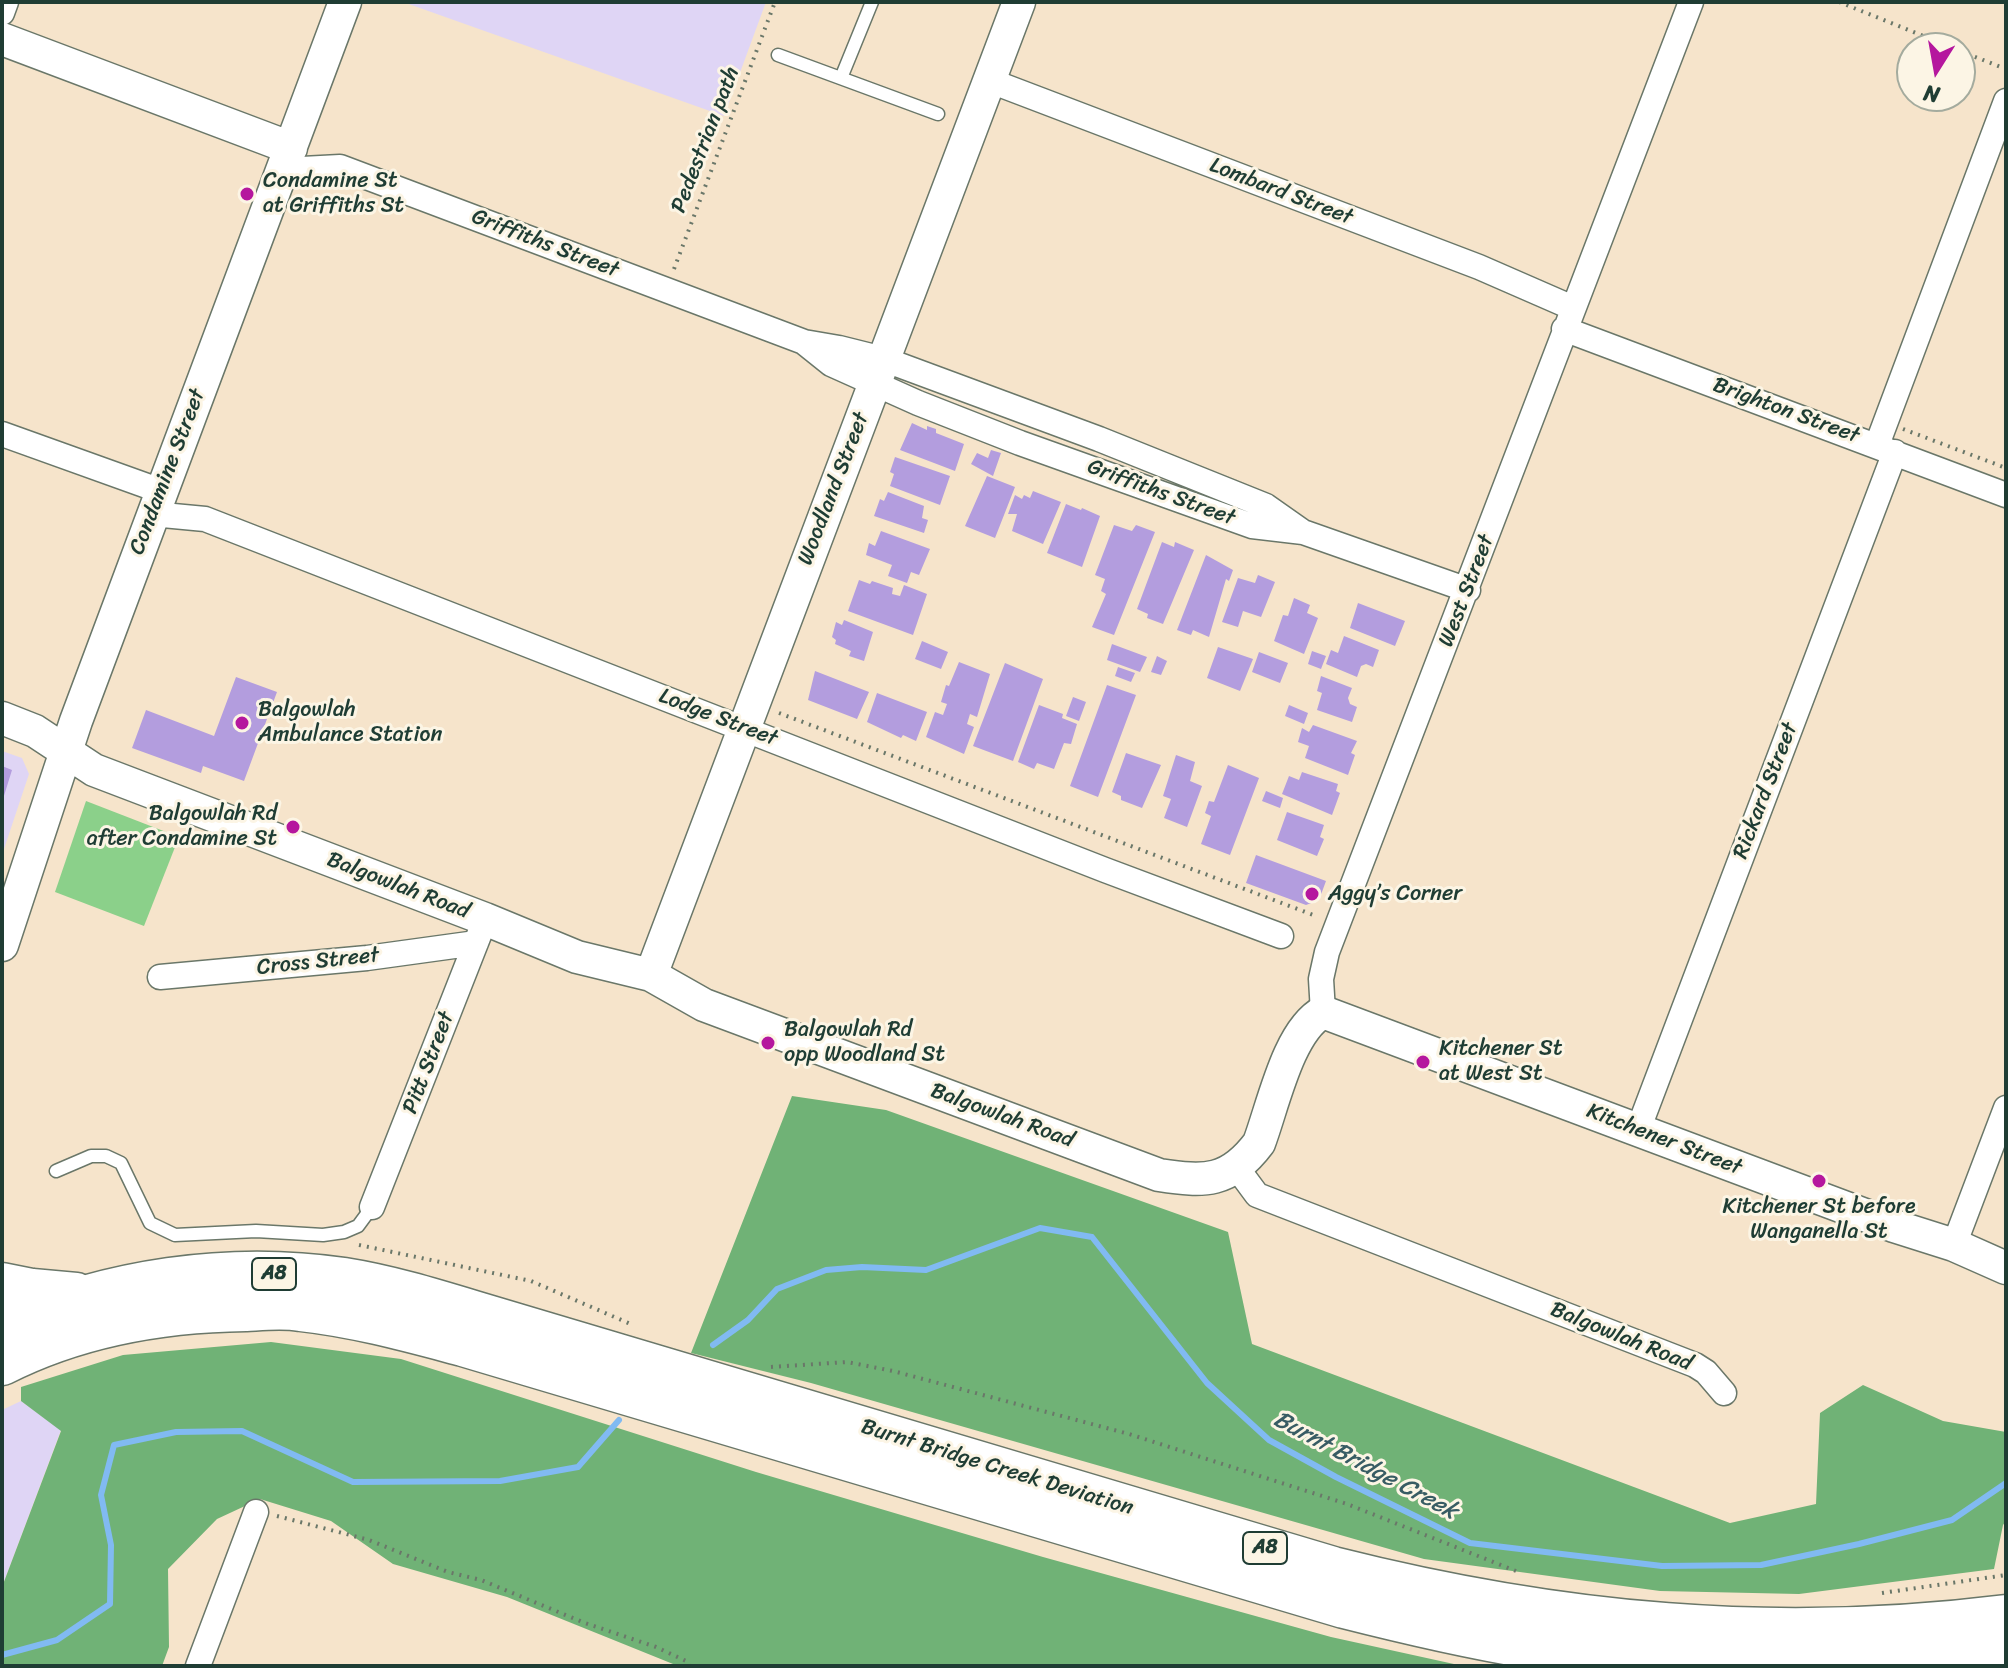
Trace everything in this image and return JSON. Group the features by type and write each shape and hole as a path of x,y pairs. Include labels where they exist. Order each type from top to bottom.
{"highway":[{"name":"Burnt Bridge Creek Deviation","path":"2,1327 40,1310 89,1295 161,1280 264,1274 343,1279 410,1293 1305,1560 1464,1599 1561,1615 1738,1630 1885,1629 2006,1616"},
{"path":"2,1284 89,1295"},
{"name":"Burnt Bridge Creek Deviation","path":"2,1364 46,1344 148,1317 201,1310 298,1309 355,1318 463,1345 1187,1563 1344,1607 1460,1635 1547,1650 1747,1666"},
{"path":"1769,1666 1873,1665 2006,1651"}],"street":[{"path":"2,13 6,2"},
{"name":"Condamine Street","path":"2,945 66,751 156,502 345,2"},
{"name":"Woodland Street","path":"651,975 1019,2"},
{"name":"West Street","path":"1323,1012 1321,979 1327,952 1691,2"},
{"name":"Griffiths Street","path":"2,39 287,159 340,167 804,342 839,348 879,371 1099,439 1266,506 1303,532 1468,590"},
{"name":"Lombard Street","path":"988,80 1479,267 1568,319"},
{"name":"Rickard Street","path":"1638,1130 1886,448 2006,101"},
{"name":"Brighton Street","path":"1568,319 2006,495"},
{"name":"Lodge Street","path":"2,434 156,502 1281,936"},
{"name":"Balgowlah Road","path":"2,718 35,731 94,770 480,931 651,975 704,1005 1159,1175 1192,1180 1221,1175 1237,1168 1257,1195 1695,1365 1706,1372 1724,1393"},
{"name":"Cross Street","path":"160,977 367,958 480,931"},
{"name":"Pitt Street","path":"372,1207 480,931"},
{"path":"1237,1168 1259,1143 1293,1046 1303,1029 1323,1012"},
{"name":"Kitchener Street","path":"1323,1012 1894,1226 1954,1245 2006,1268"},
{"path":"1954,1245 2006,1108"},
{"path":"198,1666 256,1512"}],"lane":[{"path":"841,78 872,2"},
{"path":"778,55 938,114"},
{"path":"56,1171 91,1156 106,1156 121,1163 150,1223 175,1235 256,1231 323,1235 358,1226 372,1207"}],"path":[{"name":"Pedestrian path","path":"666,290 775,2"},
{"path":"1839,2 1913,32"},
{"path":"1976,57 2006,69"},
{"path":"1896,427 2006,468"},
{"name":"Lodge Street","path":"778,713 1316,916"},
{"path":"360,1244 531,1281 632,1325"},
{"path":"761,1368 847,1362 893,1371 1129,1434 1347,1504 1531,1577"},
{"path":"256,1512 369,1540 656,1647 686,1661 690,1666"},
{"path":"1872,1594 2006,1575"}],"shaded area":[{"path":"403,2 766,2 724,116"},
{"path":"2,751 22,758 29,774 2,855"},
{"path":"21,1401 61,1430 2,1587 2,1410"}],"green space":[{"path":"86,801 179,837 144,926 55,892"},
{"path":"792,1096 886,1110 1228,1232 1252,1344 1730,1523 1816,1504 1820,1413 1863,1385 1943,1421 2006,1432 2006,1521 1994,1569 1799,1594 1660,1591 1424,1559 811,1383 691,1353"},
{"path":"271,1342 401,1359 756,1472 1043,1557 1331,1637 1463,1666 678,1666 507,1597 393,1564 331,1521 260,1499 217,1519 168,1569 169,1647 162,1666 2,1666 2,1587 61,1431 21,1401 21,1387 123,1355"}],"building":[{"path":"912,423 927,430 927,426 936,429 936,433 964,444 955,471 900,450"},
{"path":"991,450 1001,453 993,476 971,464 977,453 988,458"},
{"path":"895,457 950,476 940,505 890,486"},
{"path":"987,476 1015,487 995,538 965,526"},
{"path":"1033,491 1061,502 1043,544 1012,531 1017,514 1008,514 1015,495 1022,499 1024,495 1030,498"},
{"path":"888,492 924,506 922,518 928,520 924,533 874,516 880,499 884,501"},
{"path":"1066,504 1100,516 1082,567 1047,553"},
{"path":"1114,525 1132,531 1136,525 1155,532 1114,635 1092,627 1106,594 1101,591 1105,579 1095,575"},
{"path":"881,531 930,549 919,575 911,572 907,583 888,576 892,565 866,555 869,543 875,546"},
{"path":"1162,542 1174,547 1175,542 1194,550 1163,624 1147,618 1148,614 1137,609"},
{"path":"1206,555 1233,570 1229,581 1226,579 1209,637 1193,630 1191,635 1177,630"},
{"path":"1258,575 1275,582 1261,617 1243,611 1238,627 1222,622 1238,578 1255,583"},
{"path":"859,580 893,588 892,594 900,596 904,585 927,594 913,635 848,611"},
{"path":"1294,598 1310,605 1307,613 1318,618 1304,654 1274,641 1283,615 1288,616"},
{"path":"1358,603 1405,621 1395,646 1350,628"},
{"path":"844,620 873,632 864,661 849,656 851,651 835,644 836,640 832,637 836,622 842,625"},
{"path":"1344,636 1379,650 1373,667 1366,664 1361,666 1357,677 1326,664 1331,650 1338,653"},
{"path":"922,641 948,652 941,669 915,659"},
{"path":"1112,644 1147,657 1140,672 1107,660"},
{"path":"1218,647 1253,659 1240,691 1207,678"},
{"path":"1312,651 1326,656 1321,669 1308,664"},
{"path":"1259,652 1288,663 1280,683 1252,672"},
{"path":"1157,656 1167,661 1161,675 1151,672"},
{"path":"959,662 990,674 977,717 970,714 967,724 974,727 964,754 926,737 935,712 943,715 947,704 941,702 946,685 949,686"},
{"path":"1005,663 1043,679 1013,761 973,746"},
{"path":"1118,667 1135,673 1131,682 1115,676"},
{"path":"815,671 869,692 857,719 808,700"},
{"path":"1321,676 1352,688 1348,698 1350,704 1357,707 1352,722 1317,710 1322,693 1317,691"},
{"name":"Balgowlah Ambulance Station","path":"236,677 277,692 244,781 203,766 201,773 132,748 146,710 214,736"},
{"path":"1107,685 1136,695 1098,797 1070,786"},
{"path":"877,693 927,712 916,741 903,735 901,738 867,722"},
{"path":"1073,697 1086,702 1079,721 1066,716"},
{"path":"1039,705 1063,714 1062,718 1077,724 1071,744 1064,743 1054,769 1037,763 1034,769 1018,762"},
{"path":"1289,705 1308,713 1304,724 1285,716"},
{"path":"1313,725 1357,741 1351,753 1355,755 1348,775 1305,758 1309,746 1298,742 1302,728 1309,732"},
{"path":"1126,753 1161,765 1142,808 1121,800 1121,796 1112,792"},
{"path":"1176,755 1195,762 1190,781 1202,786 1187,827 1164,818 1171,799 1163,796"},
{"path":"1228,765 1259,778 1230,855 1201,844 1211,816 1205,813 1209,801 1214,802"},
{"path":"2,766 12,770 3,799 2,799"},
{"path":"1302,772 1338,784 1336,791 1340,793 1332,815 1282,794 1289,776 1299,780"},
{"path":"1266,791 1283,798 1280,808 1262,801"},
{"path":"1287,812 1324,825 1320,837 1324,839 1317,856 1277,840"},
{"path":"1256,855 1326,881 1319,900 1306,905 1246,883"}],"waterway":[{"name":"Burnt Bridge Creek","path":"713,1345 748,1320 777,1289 826,1270 862,1267 926,1270 1040,1228 1092,1237 1207,1383 1269,1440 1470,1543 1662,1566 1761,1565 1952,1520 2006,1483"},
{"name":"Burnt Bridge Creek","path":"2,1655 57,1640 110,1604 111,1545 101,1495 114,1445 176,1432 242,1431 353,1482 500,1481 578,1467 619,1420"}],"place":[{"name":"Condamine St at Griffiths St","path":"247,194"},
{"name":"Balgowlah Ambulance Station","path":"242,723"},
{"name":"Balgowlah Rd after Condamine St","path":"293,827"},
{"name":"Aggy’s Corner","path":"1312,894"},
{"name":"Balgowlah Rd opp Woodland St","path":"768,1043"},
{"name":"Kitchener St at West St","path":"1423,1062"},
{"name":"Kitchener St before Wanganella St","path":"1819,1181"}]}
